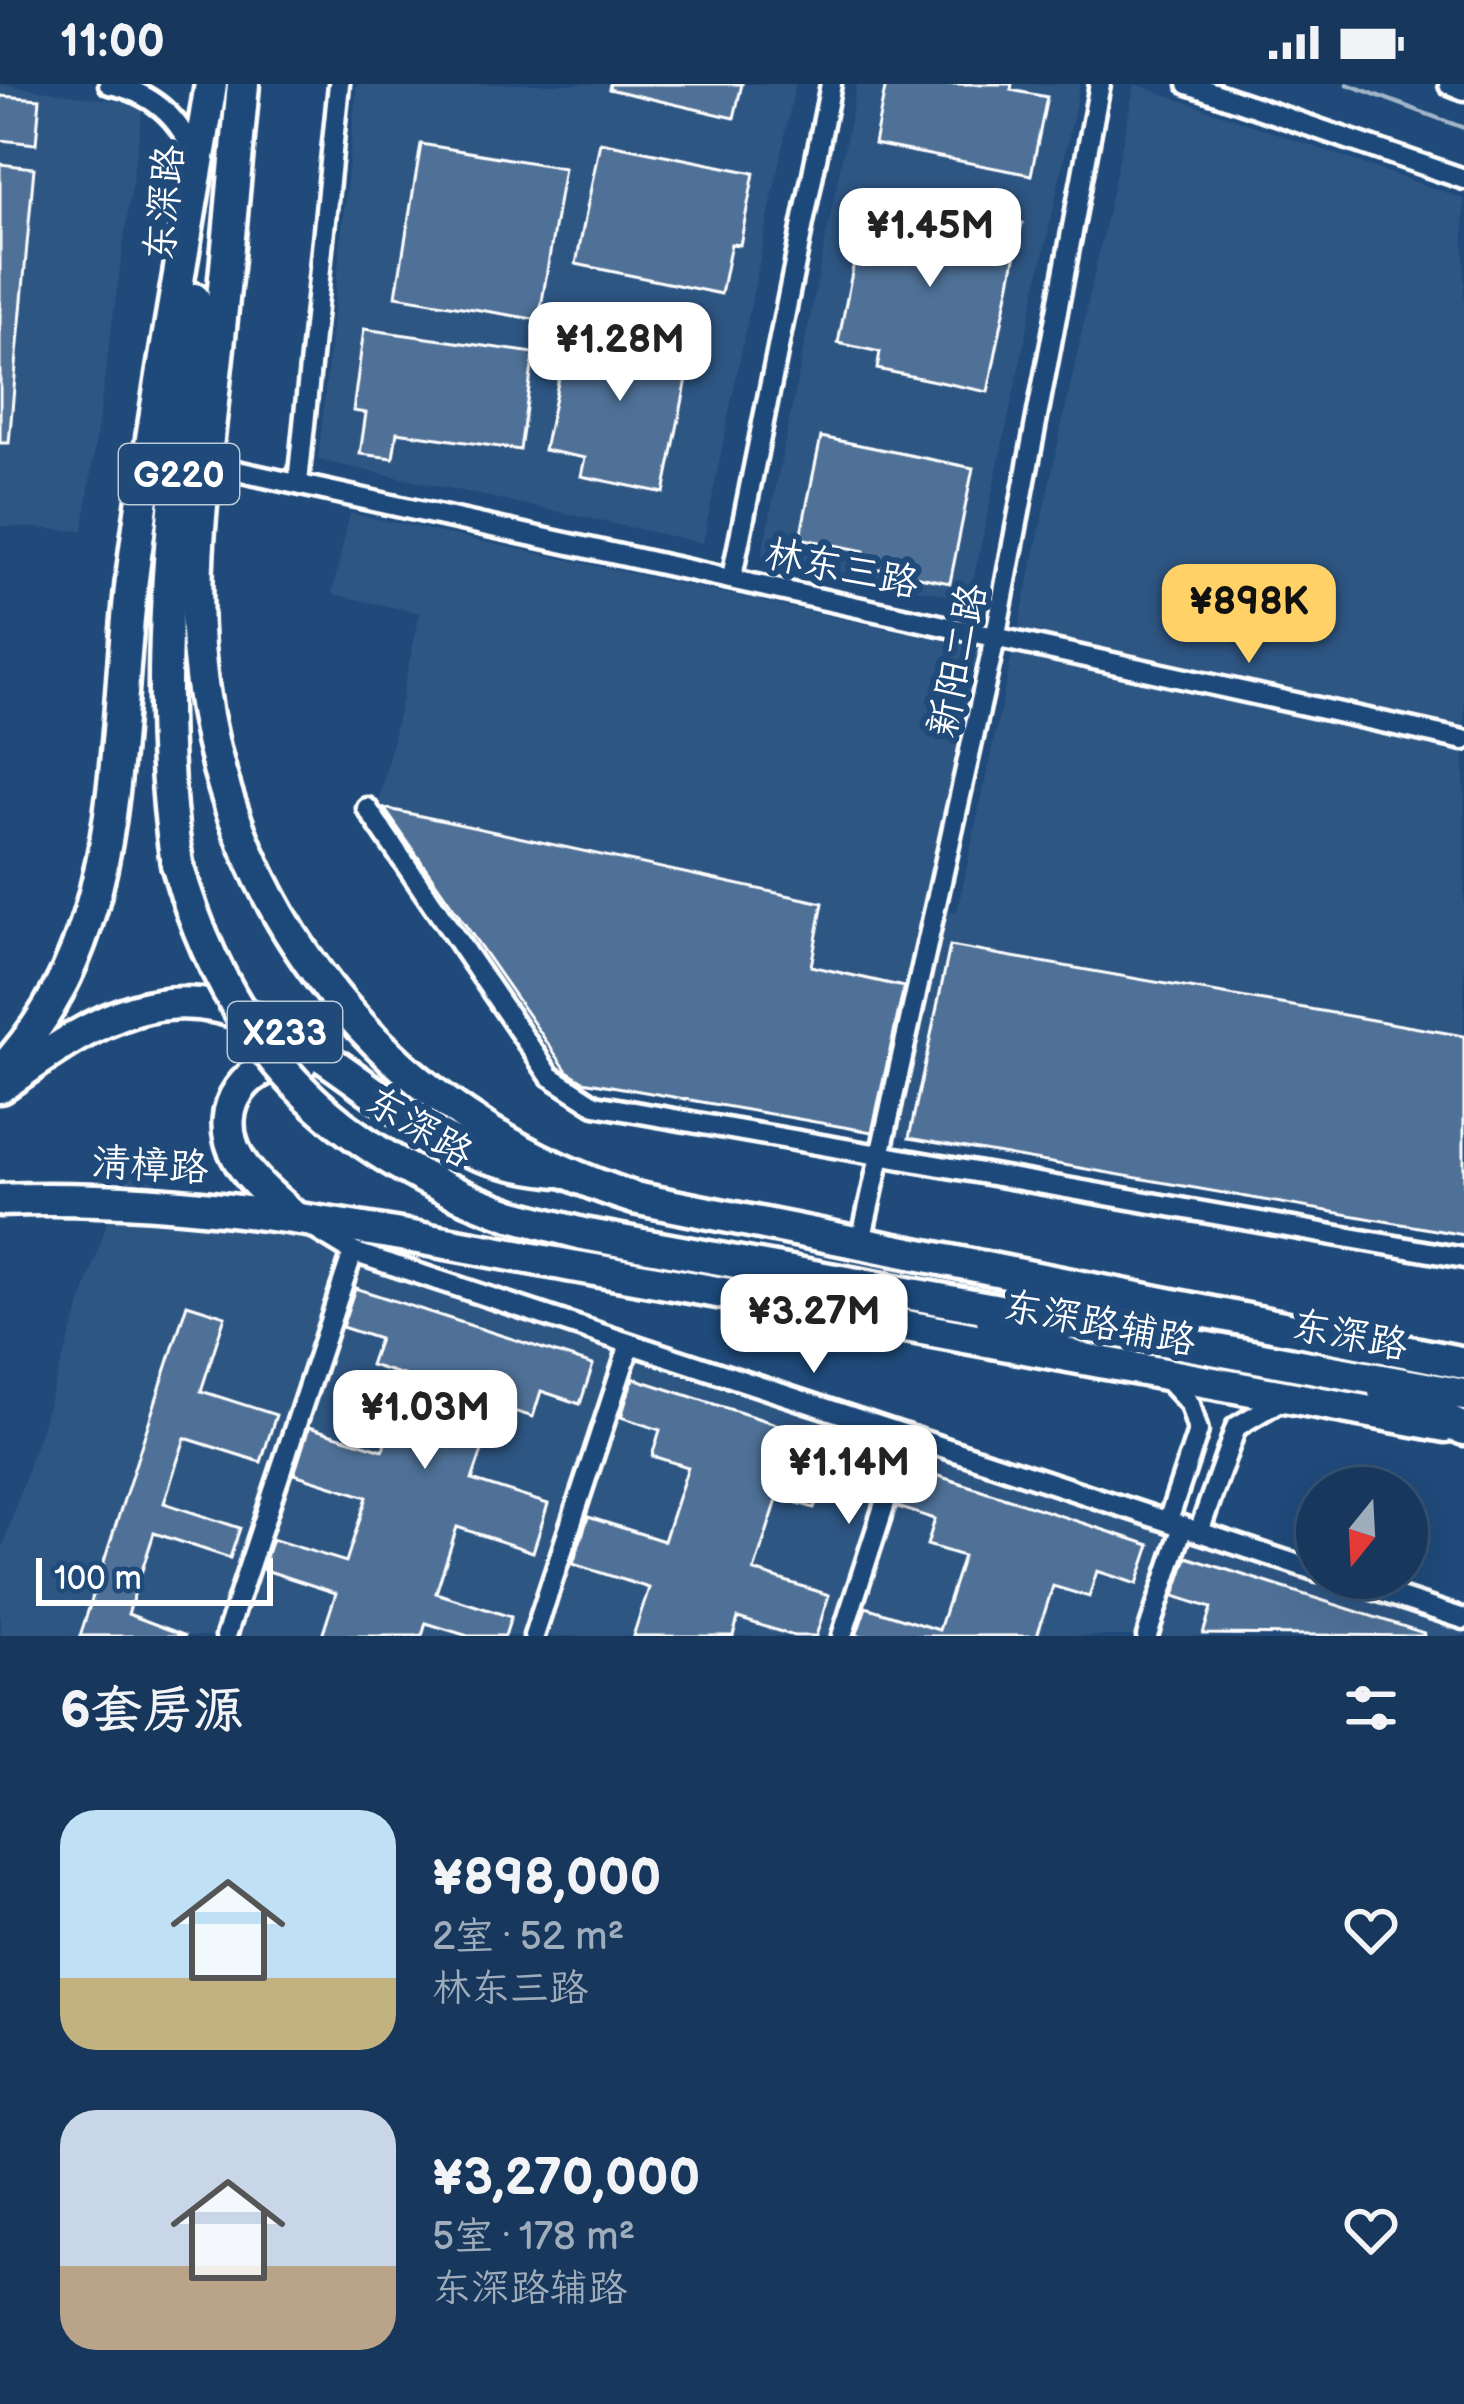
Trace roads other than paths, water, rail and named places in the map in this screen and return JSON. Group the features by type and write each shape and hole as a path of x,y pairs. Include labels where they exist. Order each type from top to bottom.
{"main road":[{"path":"0,1072 39,1023 72,963 109,837 133,574 212,84"},
{"name":"东深路","path":"212,84 167,612 167,801 177,864 226,997 298,1092 381,1156 456,1196 583,1234 1464,1395"},
{"name":"东深路","path":"243,84 205,464 198,647 223,773 260,879 302,951 385,1052 452,1111 558,1171 634,1198 1464,1363"},
{"name":"X233","path":"0,1087 94,1027 138,1009 189,1003 229,1009 275,1027 449,1142 511,1164 558,1171"},
{"path":"296,1218 241,1164 228,1133 231,1102 251,1075 271,1066 292,1062 343,1072"},
{"name":"清樟路","path":"0,1200 120,1199 296,1218"},
{"name":"东深路辅路","path":"296,1218 1464,1430"},
{"path":"954,1301 1072,1357"},
{"path":"1399,1347 1464,1350"},
{"path":"1347,1372 1464,1430"}],"street":[{"path":"298,484 340,84"},
{"path":"733,577 831,84"},
{"name":"新阳二路","path":"860,1246 997,634 1100,84"},
{"path":"1188,84 1464,179"},
{"path":"1449,84 1464,90"},
{"path":"121,85 159,105 178,124 196,176"},
{"name":"林东三路","path":"205,464 1464,740"},
{"path":"367,808 550,1076 571,1094 595,1105 1464,1258"},
{"path":"296,1218 353,1252 1296,1563"},
{"path":"226,1636 353,1252"},
{"path":"534,1636 630,1343"},
{"path":"1162,1373 1198,1419 1184,1526"},
{"path":"1148,1636 1184,1526 1236,1427 1286,1396"},
{"path":"842,1636 908,1435"},
{"path":"1404,1599 1464,1619"}],"waterway":[{"path":"1347,84 1464,128"}]}
